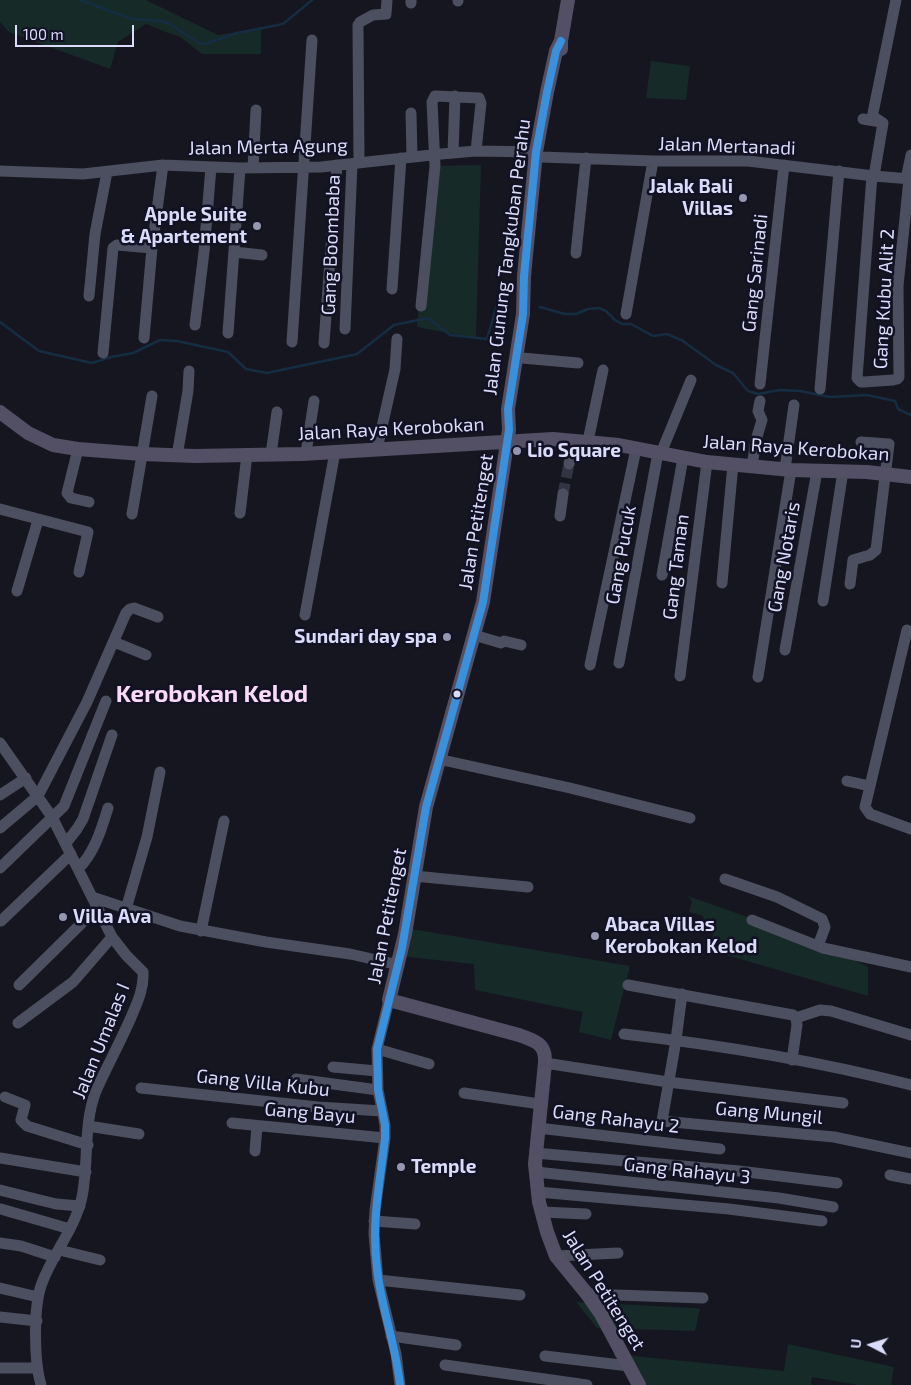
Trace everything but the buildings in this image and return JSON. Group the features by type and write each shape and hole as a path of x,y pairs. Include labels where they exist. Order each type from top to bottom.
{"main road":[{"name":"Jalan Gunung Tangkuban Perahu","path":"507,441 508,409 523,314 524,276 539,155 553,67 556,51 561,41 568,0"},
{"name":"Jalan Gunung Tangkuban Perahu","path":"509,419 514,410 528,324 529,278 539,155"},
{"name":"Jalan Raya Kerobokan","path":"0,412 38,439 59,446 142,454 177,456 306,453 546,439 581,440 707,462 911,477"},
{"name":"Jalan Petitenget","path":"507,441 483,602 426,807 399,964 389,1000 530,1039 543,1048 545,1063 535,1153 538,1192 548,1237 556,1256 587,1294 614,1337 639,1385"},
{"path":"487,442 500,450 503,466"}],"street":[{"name":"Gang Boombaba","path":"345,329 355,163 359,24 373,15 386,14 387,0"},
{"path":"883,123 874,117 873,113 896,0"},
{"path":"292,342 312,40"},
{"path":"421,306 435,166 433,98 436,96 455,96 476,97 480,100 476,151"},
{"path":"452,153 455,96"},
{"path":"253,168 256,110"},
{"path":"392,289 412,112"},
{"path":"863,119 883,123"},
{"path":"873,176 883,123"},
{"name":"Jalan Merta Agung","path":"0,171 83,174 163,166 304,167 476,151 539,155"},
{"name":"Jalan Mertanadi","path":"539,155 653,161 748,161 909,179"},
{"name":"Gang Kubu Alit 2","path":"873,176 858,378 860,382 904,378 898,286 911,155"},
{"path":"576,253 586,158"},
{"path":"626,314 653,161"},
{"path":"324,343 337,165"},
{"name":"Gang Sarinadi","path":"760,384 784,165"},
{"path":"144,338 152,248 163,166"},
{"path":"195,325 204,252 211,167"},
{"path":"228,333 240,168"},
{"path":"820,389 839,171"},
{"path":"89,296 95,234 107,172"},
{"path":"103,353 113,248 117,246 152,248"},
{"path":"234,252 262,255"},
{"path":"377,449 395,369 398,339"},
{"path":"522,358 578,363"},
{"path":"569,464 581,440 603,370"},
{"path":"177,456 188,391 189,371"},
{"name":"Gang Pucuk","path":"619,663 659,453 691,380"},
{"path":"132,514 152,396"},
{"path":"306,453 314,401"},
{"path":"752,466 756,440 762,420 758,411 760,401"},
{"path":"758,677 788,469 794,405"},
{"path":"271,454 277,412"},
{"path":"850,584 853,560 870,555 876,550 887,474 889,444 861,442"},
{"path":"78,449 67,493 71,498 90,502"},
{"path":"590,665 636,449"},
{"path":"305,615 335,452"},
{"path":"240,513 247,454"},
{"path":"662,575 683,458"},
{"name":"Gang Taman","path":"680,676 707,462"},
{"path":"722,583 733,464"},
{"name":"Gang Notaris","path":"785,650 817,471"},
{"path":"823,601 843,471"},
{"path":"560,516 563,494"},
{"path":"0,510 88,532 79,572"},
{"path":"17,591 38,520"},
{"path":"0,828 38,796 87,702 126,613 134,608 158,617"},
{"path":"907,630 865,808 870,814 911,829"},
{"path":"474,636 501,643 504,641 521,645"},
{"path":"114,642 146,656"},
{"path":"0,868 64,806 106,701"},
{"path":"66,843 83,819 112,734"},
{"name":"Jalan Umalas I","path":"0,743 52,818 112,938 143,972 144,981 140,996 120,1045 96,1091 91,1107 88,1126 86,1172 80,1206 41,1284 38,1297 37,1321 37,1368 41,1385"},
{"path":"438,760 570,788 690,818"},
{"path":"126,909 147,837 160,772"},
{"path":"0,794 26,778"},
{"path":"847,781 870,786"},
{"path":"78,869 86,860 99,836 108,808"},
{"path":"202,931 224,821"},
{"path":"1,921 71,854"},
{"path":"414,876 528,887"},
{"path":"724,879 777,897 822,919 825,927 818,946"},
{"path":"92,897 159,921 202,931 350,954 399,964"},
{"path":"19,985 97,908"},
{"path":"752,920 818,946 911,968"},
{"path":"18,1023 73,982 112,938"},
{"path":"628,985 793,1015 796,1018 797,1025 792,1060"},
{"name":"Gang Mungil","path":"682,994 662,1121 834,1137 911,1153"},
{"path":"389,1000 377,1049 378,1090 385,1125 385,1138 374,1221 378,1280 400,1385"},
{"path":"796,1018 820,1010 831,1011 911,1035"},
{"path":"624,1034 676,1040 792,1060 853,1071 911,1085"},
{"path":"377,1049 429,1064"},
{"name":"Gang Mungil","path":"545,1063 668,1082 843,1103"},
{"path":"334,1067 377,1071"},
{"path":"296,1079 378,1090"},
{"name":"Gang Villa Kubu","path":"140,1088 318,1107 382,1111"},
{"path":"464,1093 540,1104"},
{"path":"5,1097 24,1105 21,1120 27,1126 88,1145"},
{"name":"Gang Bayu","path":"232,1123 385,1138"},
{"path":"88,1126 139,1134"},
{"path":"255,1151 258,1126"},
{"name":"Gang Rahayu 2","path":"538,1128 720,1149"},
{"name":"Gang Rahayu 3","path":"535,1153 686,1166 837,1184"},
{"path":"0,1158 86,1172"},
{"name":"Gang Rahayu 3","path":"536,1172 779,1198 833,1208"},
{"path":"890,1175 911,1179"},
{"path":"0,1190 56,1204 80,1206"},
{"path":"538,1192 714,1208 822,1221"},
{"path":"1,1209 70,1229"},
{"path":"542,1212 586,1214"},
{"path":"374,1221 415,1224"},
{"path":"0,1242 100,1260"},
{"path":"556,1256 618,1253"},
{"path":"378,1280 520,1295"},
{"path":"0,1288 38,1297"},
{"path":"587,1294 703,1298"},
{"path":"0,1317 37,1321"},
{"path":"391,1336 456,1345"},
{"path":"545,1356 629,1366"},
{"path":"445,1365 587,1385"},
{"path":"0,1368 37,1368"}],"green space":[{"path":"0,0 146,0 218,35 261,28 261,54 202,54 179,36 146,24 118,42 110,69 9,32 0,22"},
{"path":"651,61 690,66 686,100 646,98"},
{"path":"481,165 476,338 417,327 432,166"},
{"path":"688,896 813,940 868,967 868,996 709,950 715,926 704,921 703,916 689,912 692,901"},
{"path":"406,928 630,966 611,1040 579,1032 583,1012 475,990 474,964 399,956"},
{"path":"576,1302 700,1309 695,1331 597,1328"},
{"path":"788,1344 894,1367 891,1385 858,1385 812,1377 811,1385 632,1385 613,1354 784,1371"}],"waterway":[{"path":"80,0 132,19 168,23 201,44 237,33 283,24 312,0"},
{"path":"0,322 39,351 92,363 133,353 160,340 177,341 228,352 246,369 267,373 357,354 394,325 428,318 450,335 487,339 498,301"},
{"path":"540,307 565,314 576,314 588,309 599,308 606,311 622,324 631,324 653,336 667,334 683,341 716,365 733,373 748,391 758,394 780,390 800,391 830,397 867,395 895,401 898,409 911,415"}],"tunnel":[{"path":"563,494 569,464"}],"transit line":[{"path":"400,1385 379,1283 375,1251 377,1203 385,1138 385,1125 378,1090 377,1049 402,948 426,807 483,602 509,430 508,409 523,314 524,276 536,152 556,51 561,41"}],"place":[{"name":"Jalak Bali Villas","path":"743,198"},
{"name":"Apple Suite & Apartement","path":"257,226"},
{"name":"Lio Square","path":"517,451"},
{"name":"Sundari day spa","path":"447,637"},
{"name":"Villa Ava","path":"63,917"},
{"name":"Abaca Villas Kerobokan Kelod","path":"595,936"},
{"name":"Temple","path":"401,1167"}],"district":[{"name":"Kerobokan Kelod","path":"212,694"}]}
